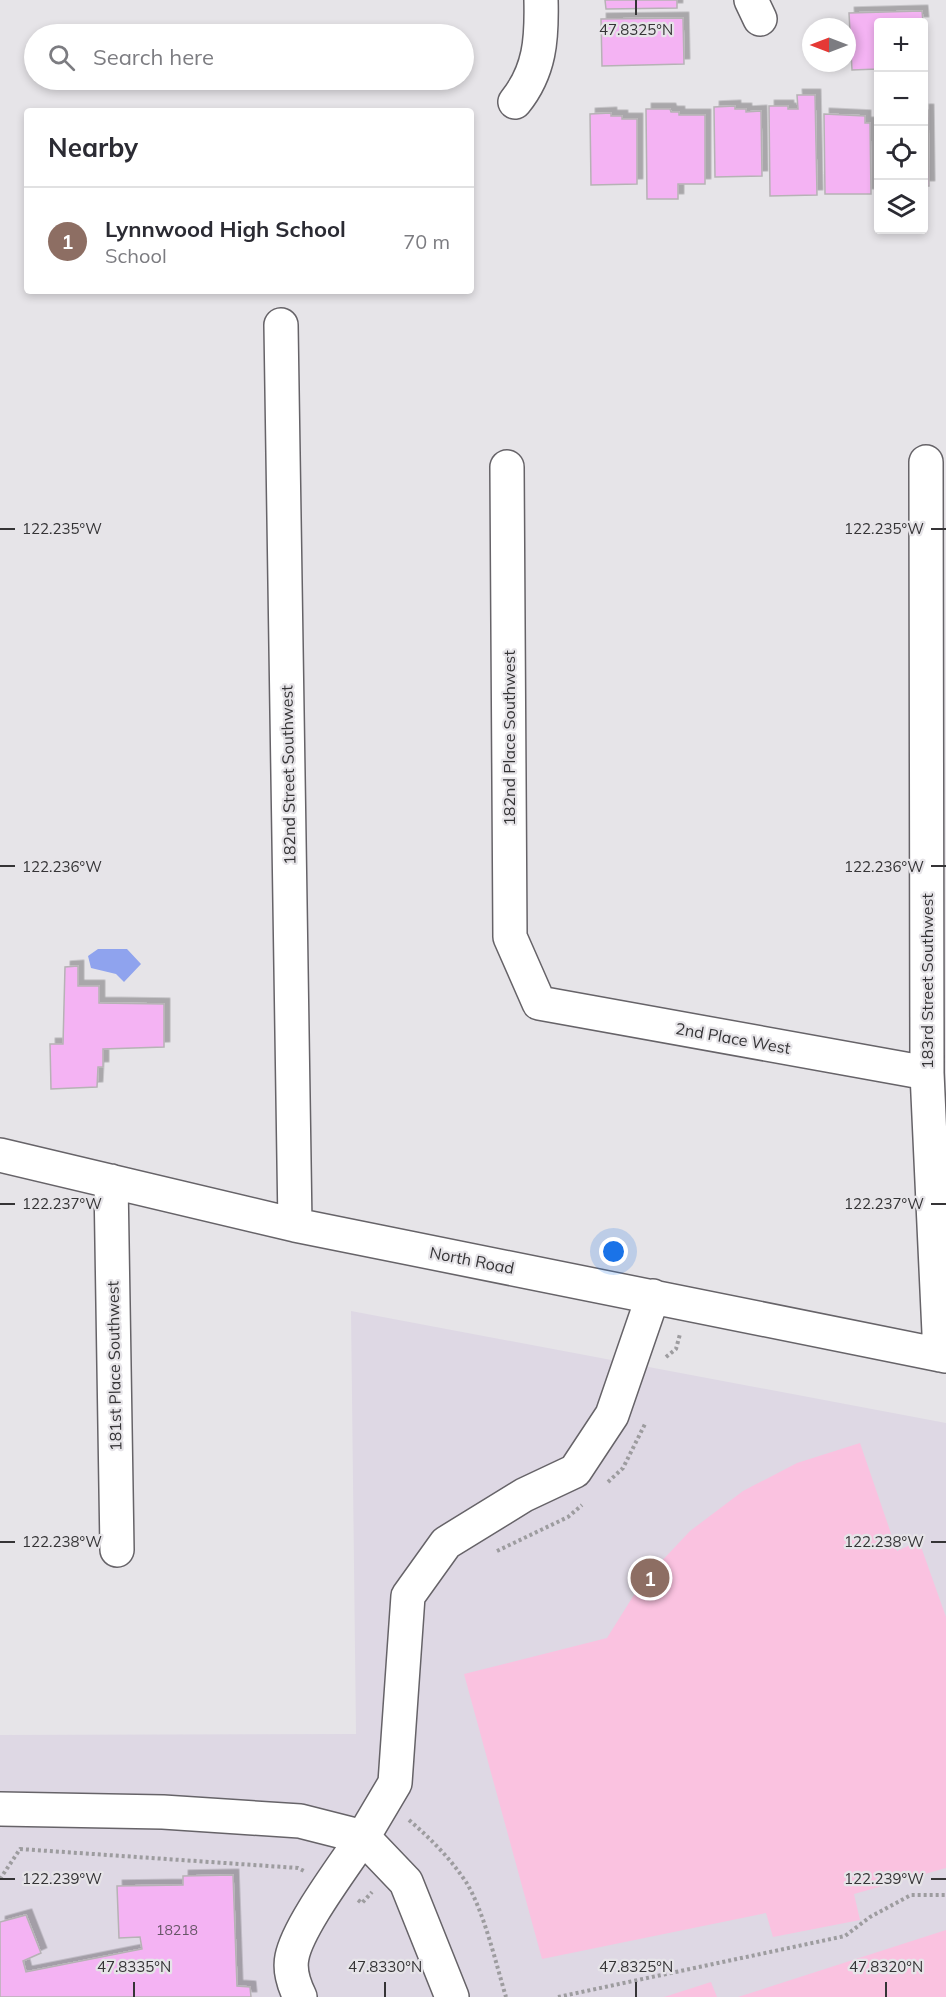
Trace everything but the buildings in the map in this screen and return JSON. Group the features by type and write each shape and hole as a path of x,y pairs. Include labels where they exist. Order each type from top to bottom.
{"street":[{"path":"515,102 529,86 537,66 541,38 541,0"},
{"name":"182nd Street Southwest","path":"281,325 295,1225"},
{"name":"183rd Street Southwest","path":"926,462 927,1073 943,1355"},
{"name":"182nd Place Southwest","path":"507,467 510,937 539,1003"},
{"name":"2nd Place West","path":"539,1003 927,1073"},
{"name":"North Road","path":"0,1155 295,1225 943,1355"},
{"name":"181st Place Southwest","path":"111,1181 117,1550"},
{"path":"300,1997 292,1981 292,1957 302,1933 395,1783 408,1596 446,1543 524,1495 575,1471 612,1415 653,1296"},
{"path":"0,1809 163,1812 300,1821 363,1837 406,1882 452,1997"}],"path":[{"path":"402,1814 436,1843 467,1884 488,1936 506,1997"},
{"path":"558,1997 845,1936 870,1917 911,1895 946,1895"}],"shaded area":[{"path":"351,1311 946,1423 946,1997 0,1997 0,1735 356,1734"},
{"path":"860,1443 897,1551 919,1541 946,1617 946,1868 854,1894 860,1920 773,1937 766,1913 542,1959 464,1674 607,1638 642,1582 690,1531 743,1491 797,1463"},
{"path":"946,1930 946,1997 738,1997"},
{"path":"711,1982 717,1997 664,1997"}],"water":[{"path":"98,949 127,949 141,964 124,982 116,974 91,968 88,956"}],"place":[{"name":"Lynnwood High School","path":"650,1578"}]}
